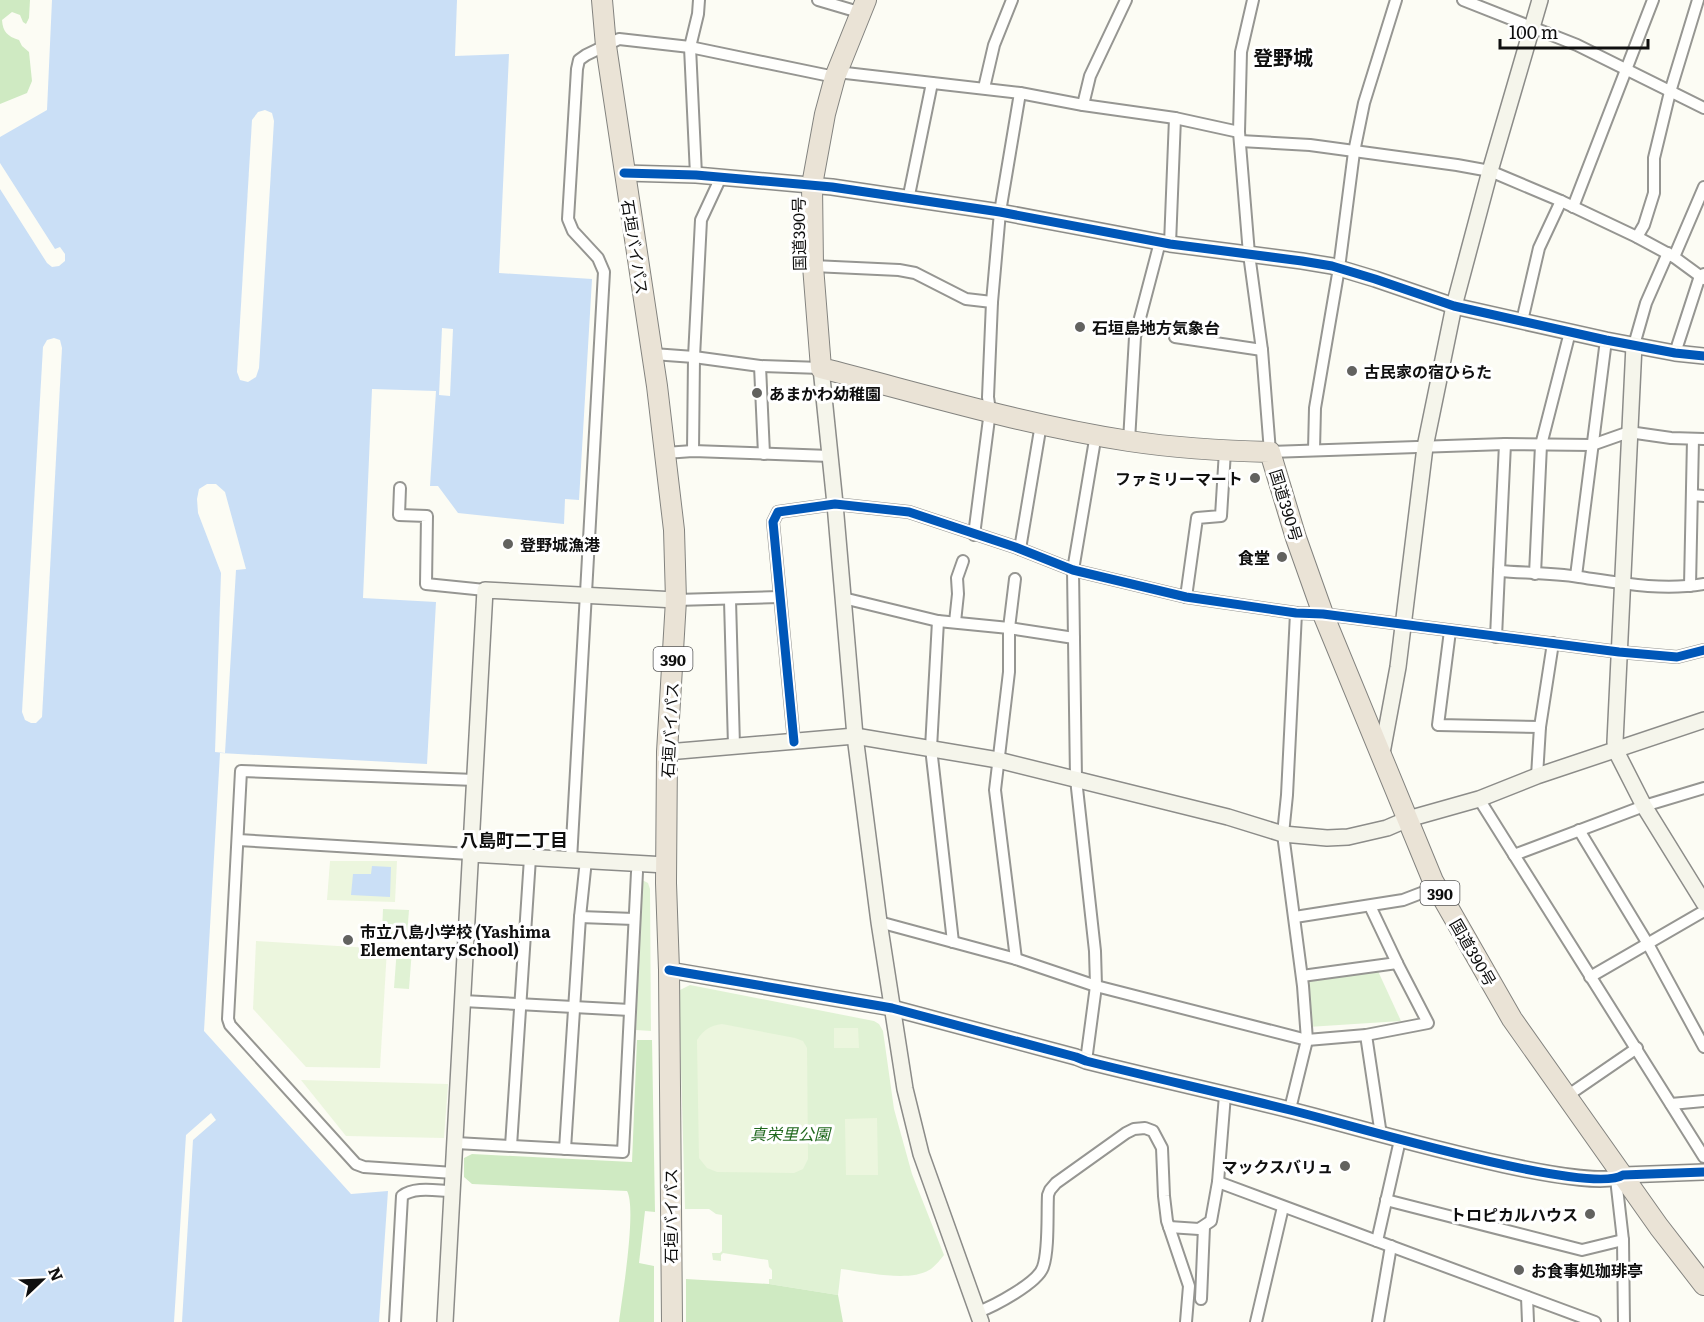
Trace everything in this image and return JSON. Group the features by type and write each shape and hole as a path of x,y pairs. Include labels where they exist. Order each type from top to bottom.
{"highway":[{"name":"石垣バイパス","path":"602,0 606,46 624,173 653,354 674,530 676,600 667,752 666,865 672,1322"},
{"name":"国道390号","path":"864,7 836,74 825,114 812,185 813,266 821,368 1041,424 1129,441 1270,453 1296,538 1323,614 1437,887 1512,1019 1567,1096 1620,1177 1704,1285"}],"street":[{"path":"696,175 690,47 699,0"},
{"path":"818,0 864,7"},
{"path":"984,88 994,45 1012,0"},
{"path":"1083,105 1090,76 1126,0"},
{"path":"1253,0 1241,52 1239,137 1249,254 1262,350 1270,453 1504,444 1592,445 1629,432 1698,439 1692,495 1690,586"},
{"path":"1314,450 1315,408 1339,268 1354,152 1364,103 1396,0"},
{"path":"1463,0 1577,45 1704,108"},
{"path":"1382,753 1404,626 1425,447 1454,306 1490,171 1540,0"},
{"path":"1572,207 1653,0"},
{"path":"1638,237 1654,193 1654,158 1670,92 1698,0"},
{"path":"565,1149 580,917 579,860 587,596 604,272 598,258 573,231 568,219 579,60 619,39 690,47 836,74 1020,93 1083,105 1175,118 1239,137 1490,171 1638,237 1703,276 1675,353"},
{"path":"908,200 932,83"},
{"path":"974,535 990,411 988,397 992,302 1000,212 1020,93"},
{"path":"1129,441 1135,337 1165,243 1175,118"},
{"path":"624,173 696,175 812,185 1000,212 1165,243 1296,260 1339,268 1454,306 1606,340 1704,356"},
{"path":"693,451 694,357 701,220 721,177"},
{"path":"1704,187 1646,303 1634,345 1615,727 1616,751 1644,806 1704,903"},
{"path":"1522,321 1539,248 1561,201"},
{"path":"813,266 899,270 915,273 966,299 992,302"},
{"path":"1535,574 1541,445 1570,332"},
{"path":"1174,338 1262,350"},
{"path":"1576,576 1606,340"},
{"path":"653,354 760,366 821,368 855,736 879,922 904,1089 918,1145 980,1317 1042,1270 1050,1190 1056,1183 1134,1129 1145,1128 1153,1131 1160,1140 1162,1148 1168,1227 1188,1279 1186,1322"},
{"path":"760,366 764,454"},
{"path":"1020,549 1041,424"},
{"path":"1086,1061 1096,986 1095,951 1076,779 1073,570 1096,434"},
{"path":"1496,637 1504,444"},
{"path":"665,453 693,451 830,456"},
{"path":"1186,597 1197,518 1221,516 1226,451"},
{"path":"400,488 399,515 428,516 426,584 485,590 676,600 779,597"},
{"path":"1692,495 1704,496"},
{"path":"794,742 773,522 778,512 835,504 909,513 1020,549 1073,570 1186,597 1296,613 1323,614 1619,652 1677,657 1704,650"},
{"path":"955,622 957,578 963,561"},
{"path":"1499,571 1576,576 1622,585 1690,586 1704,584"},
{"path":"1015,579 1009,628 1009,672 995,790 1016,959"},
{"path":"445,1322 485,590"},
{"path":"843,598 938,621 1009,628 1074,638"},
{"path":"730,600 734,746"},
{"path":"1290,1109 1307,1040 1302,976 1283,834 1296,613"},
{"path":"938,621 931,748 953,942"},
{"path":"1450,631 1438,725 1540,727"},
{"path":"1537,776 1540,727 1553,644"},
{"path":"667,752 855,736 998,760 1228,817 1283,834 1305,837 1348,837 1387,828 1408,819 1479,799 1537,776 1704,720"},
{"path":"454,1173 364,1167 356,1164 230,1025 228,1019 241,771 475,780"},
{"path":"1514,855 1644,806 1704,788"},
{"path":"1479,799 1704,1157"},
{"path":"1579,830 1648,944 1704,1047"},
{"path":"238,840 666,865"},
{"path":"511,1146 530,858"},
{"path":"456,1143 623,1152 637,872"},
{"path":"1295,916 1404,900 1437,887"},
{"path":"879,922 1016,959 1096,986 1307,1040 1366,1035 1428,1023 1370,906"},
{"path":"1590,977 1704,911"},
{"path":"580,917 634,920"},
{"path":"1302,976 1397,963"},
{"path":"669,969 892,1008 1086,1061 1290,1109 1400,1140 1512,1167 1601,1180 1704,1172"},
{"path":"463,1001 630,1011"},
{"path":"1366,1035 1382,1135"},
{"path":"1567,1096 1637,1048"},
{"path":"1168,1227 1194,1230 1204,1227 1211,1221 1218,1182 1225,1095"},
{"path":"1671,1104 1704,1101"},
{"path":"1377,1241 1400,1140"},
{"path":"1620,1177 1624,1322"},
{"path":"1218,1182 1595,1322"},
{"path":"395,1322 402,1196 408,1191 453,1191"},
{"path":"1386,1200 1582,1250 1623,1240"},
{"path":"1256,1322 1283,1206"},
{"path":"1200,1299 1204,1227"},
{"path":"1378,1322 1391,1246"},
{"path":"1527,1297 1528,1322"}],"green space":[{"path":"0,0 30,0 29,18 26,24 20,15 12,12 2,20 6,33 19,40 29,52 32,81 27,93 0,104"},
{"path":"330,861 397,861 395,902 327,900"},
{"path":"642,880 648,883 650,889 651,1031 636,1030"},
{"path":"383,909 409,910 407,935 382,933"},
{"path":"256,941 387,949 380,1068 306,1067 253,1009"},
{"path":"397,948 412,949 409,989 394,988"},
{"path":"1377,969 1401,1021 1308,1027 1305,979"},
{"name":"真栄里公園","path":"690,985 874,1021 879,1024 883,1031 894,1109 912,1174 944,1255 931,1269 922,1273 900,1276 841,1269 838,1295 769,1284 769,1279 772,1279 772,1270 768,1260 723,1253 721,1261 713,1260 712,1253 722,1251 722,1215 709,1209 685,1209 679,997 680,990"},
{"path":"722,1024 795,1038 803,1041 807,1048 808,1159 803,1169 794,1173 717,1172 707,1168 699,1158 697,1040 708,1029"},
{"path":"834,1028 858,1028 859,1048 834,1048"},
{"path":"637,1040 652,1040 655,1212 645,1211 639,1263 654,1266 654,1322 619,1322 630,1234 630,1201 627,1191 472,1184 464,1177 464,1158 472,1154 632,1162"},
{"path":"301,1080 448,1084 444,1138 346,1136"},
{"path":"877,1118 878,1175 846,1175 845,1119"},
{"path":"686,1279 769,1284 838,1295 843,1322 686,1322"}],"water":[{"path":"52,0 457,0 455,56 509,54 499,273 592,279 579,500 565,499 564,524 458,513 438,486 430,486 436,391 372,389 363,598 436,602 427,764 220,753 204,1031 351,1194 388,1191 379,1322 0,1322 0,137 47,110"},
{"path":"372,866 391,867 390,897 351,895 353,874 371,874"}],"pier":[{"path":"265,110 272,113 274,121 259,368 256,377 248,382 240,380 237,372 252,120 258,112"},
{"path":"0,163 55,249 60,247 65,254 65,261 59,266 52,267 47,263 0,189"},
{"path":"442,328 453,329 450,396 439,395"},
{"path":"54,338 60,340 62,348 42,717 36,723 31,723 25,720 22,712 43,347 47,340"},
{"path":"207,484 216,484 225,492 246,569 236,570 225,753 215,752 221,573 198,513 197,499 199,489"},
{"path":"211,1113 216,1120 193,1140 182,1322 174,1322 186,1135"}],"cycle path":[{"path":"624,173 696,175 832,187 1000,212 1170,244 1332,266 1454,306 1606,340 1704,356"},
{"path":"794,742 773,522 778,512 835,504 909,512 1015,547 1073,570 1186,597 1296,613 1323,614 1619,652 1677,657 1704,650"},
{"path":"669,970 892,1008 1086,1061 1516,1167 1564,1176 1601,1179 1623,1175 1704,1172"}],"place":[{"name":"石垣島地方気象台","path":"1080,327"},
{"name":"古民家の宿ひらた","path":"1352,371"},
{"name":"あまかわ幼稚園","path":"757,393"},
{"name":"ファミリーマート","path":"1255,478"},
{"name":"登野城漁港","path":"508,544"},
{"name":"食堂","path":"1282,557"},
{"name":"市立八島小学校 (Yashima Elementary School)","path":"348,940"},
{"name":"マックスバリュ","path":"1345,1166"},
{"name":"トロピカルハウス","path":"1590,1214"},
{"name":"お食事処珈琲亭","path":"1519,1270"}],"district":[{"name":"登野城","path":"1283,56"},
{"name":"八島町二丁目","path":"514,839"}]}
